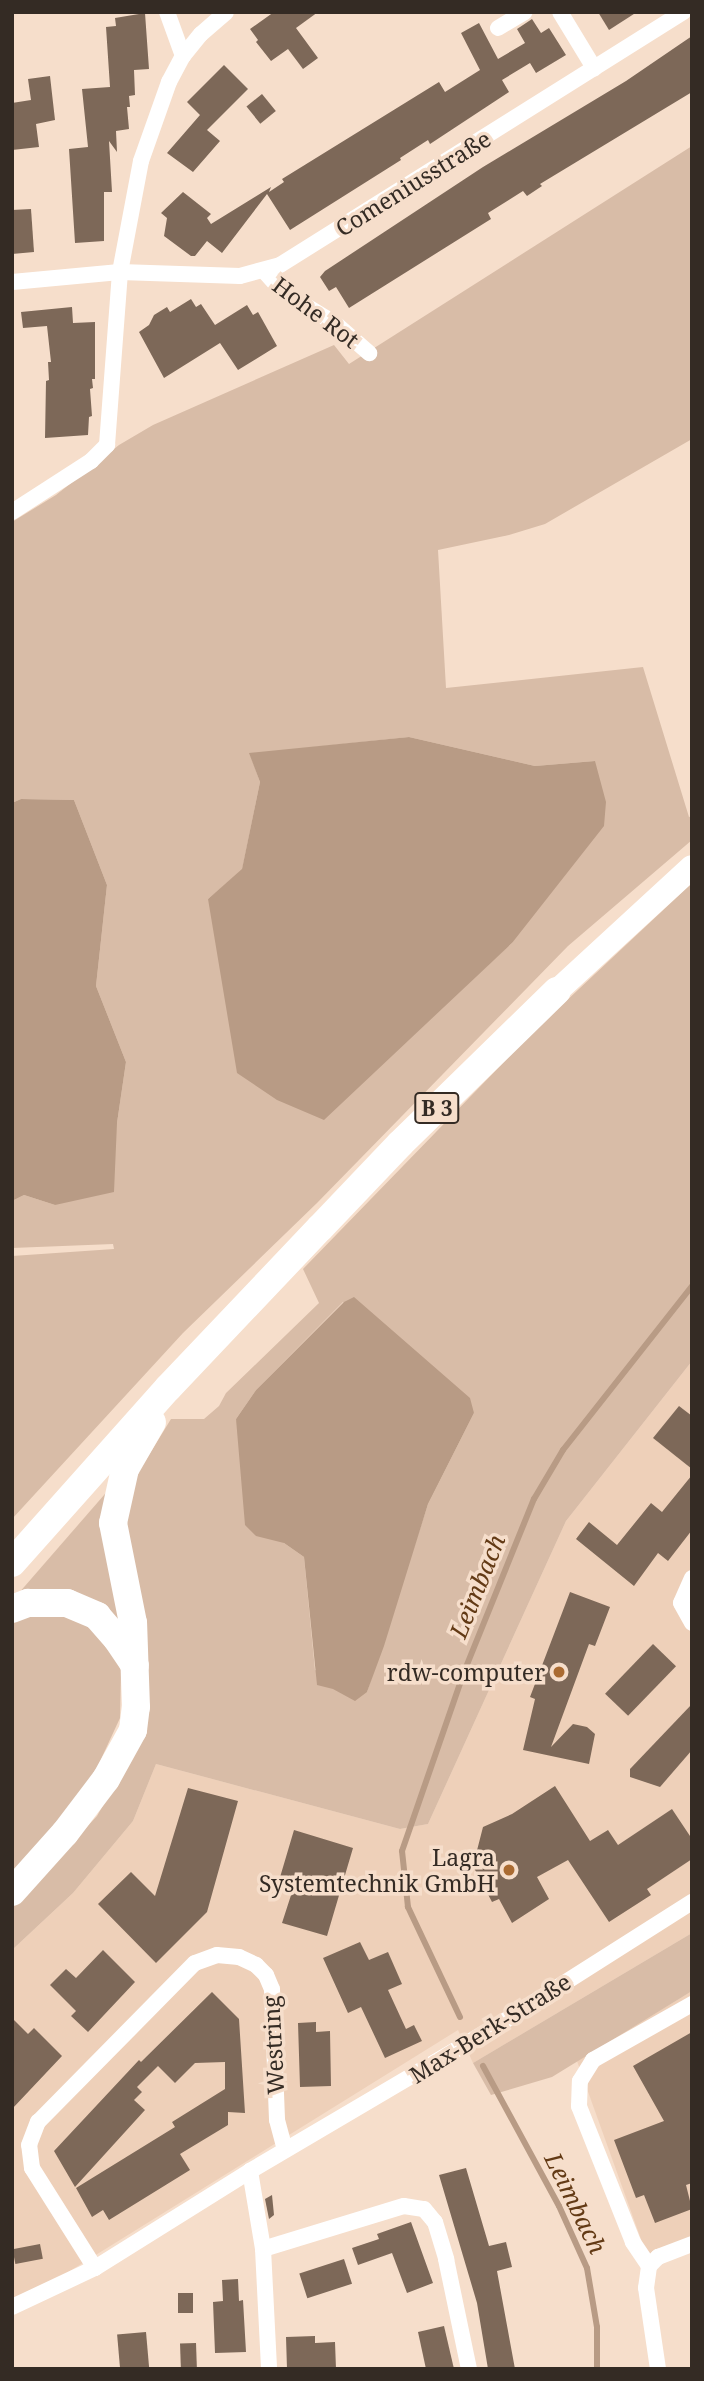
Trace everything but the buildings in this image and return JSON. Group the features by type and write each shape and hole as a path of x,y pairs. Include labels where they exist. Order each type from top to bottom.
{"highway":[{"name":"B 3","path":"15,1559 168,1388 400,1144 557,991"},
{"path":"12,1892 98,1790 127,1742 135,1719 134,1623 113,1523 125,1469 144,1438 168,1388"},
{"path":"12,1609 28,1603 67,1603 97,1616 136,1667"}],"main road":[{"name":"B 3","path":"557,991 692,867"}],"street":[{"path":"167,12 183,56"},
{"path":"12,512 91,461 107,445 120,272 141,161 169,82 183,56 201,34 226,12"},
{"path":"498,28 525,12"},
{"path":"560,12 594,68"},
{"name":"Comeniusstraße","path":"12,282 120,272 225,276 264,271 298,255 683,12"},
{"name":"Hohe Rot","path":"264,271 282,291 337,325 369,353"},
{"path":"692,1578 681,1603 692,1623"},
{"name":"Max-Berk-Straße","path":"285,2150 445,2058 692,1902"},
{"name":"Westring","path":"95,2268 32,2168 29,2145 38,2122 195,1963 217,1955 239,1957 256,1965 266,1975 272,1989 277,2120 285,2150"},
{"path":"649,2266 633,2242 579,2106 580,2081 593,2060 692,2004"},
{"path":"12,2307 95,2268 285,2150"},
{"path":"250,2171 263,2249 269,2369"},
{"path":"263,2249 404,2206 424,2209 435,2222 446,2259 469,2369"},
{"path":"658,2369 646,2288 649,2266 658,2257 692,2244"}],"shaded area":[{"path":"692,146 692,439 545,524 509,535 438,550 446,688 643,667 689,817 692,816 692,840 568,946 317,1203 183,1333 12,1519 12,1256 114,1249 113,1244 12,1248 12,1201 24,1195 55,1205 117,1123 126,1062 96,986 107,885 74,800 21,799 12,803 12,522 56,495 119,445 153,425 334,345 349,364","holes":["409,737 535,766 595,761 512,943 440,1009 208,899 242,870 260,782 250,754"]},
{"path":"409,737 535,766 595,761 606,802 604,826 512,943 324,1120 277,1100 237,1073 208,899 242,869 260,782 249,753"},
{"path":"21,799 74,800 107,885 96,986 126,1062 117,1123 114,1192 55,1205 24,1195 12,1201 12,803"},
{"path":"692,883 692,1361 566,1521 428,1824 400,1829 156,1764 133,1821 73,1893 12,1950 12,1907 97,1816 125,1767 121,1525 136,1476 171,1419 204,1419 219,1406 226,1393 319,1303 303,1269 531,1034","holes":["343,1302 474,1413 428,1504 367,1692 315,1670 304,1557 284,1543 236,1419 256,1390"]},
{"path":"354,1297 470,1398 474,1413 428,1504 367,1692 355,1701 333,1689 317,1685 304,1557 284,1543 256,1536 245,1525 236,1419 256,1390 344,1302"},
{"path":"692,1361 692,1933 473,2063 458,2030 12,2307 12,1950 73,1893 133,1821 156,1764 400,1829 428,1824 566,1521"},
{"path":"111,1487 128,1634 18,1594"},
{"path":"54,1612 84,1622 105,1638 121,1670 120,1718 90,1783 12,1874 12,1622 31,1614"},
{"path":"692,1933 692,1991 552,2077 491,2095 473,2063"},
{"path":"692,1991 692,2248 647,2256 577,2061"}],"waterway":[{"name":"Leimbach","path":"460,2017 408,1907 402,1851 464,1672 534,1499 563,1450 692,1286"},
{"name":"Leimbach","path":"483,2066 559,2206 587,2268 597,2327 597,2369"}],"place":[{"name":"rdw-computer","path":"559,1672"},
{"name":"Lagra Systemtechnik GmbH","path":"509,1870"}]}
